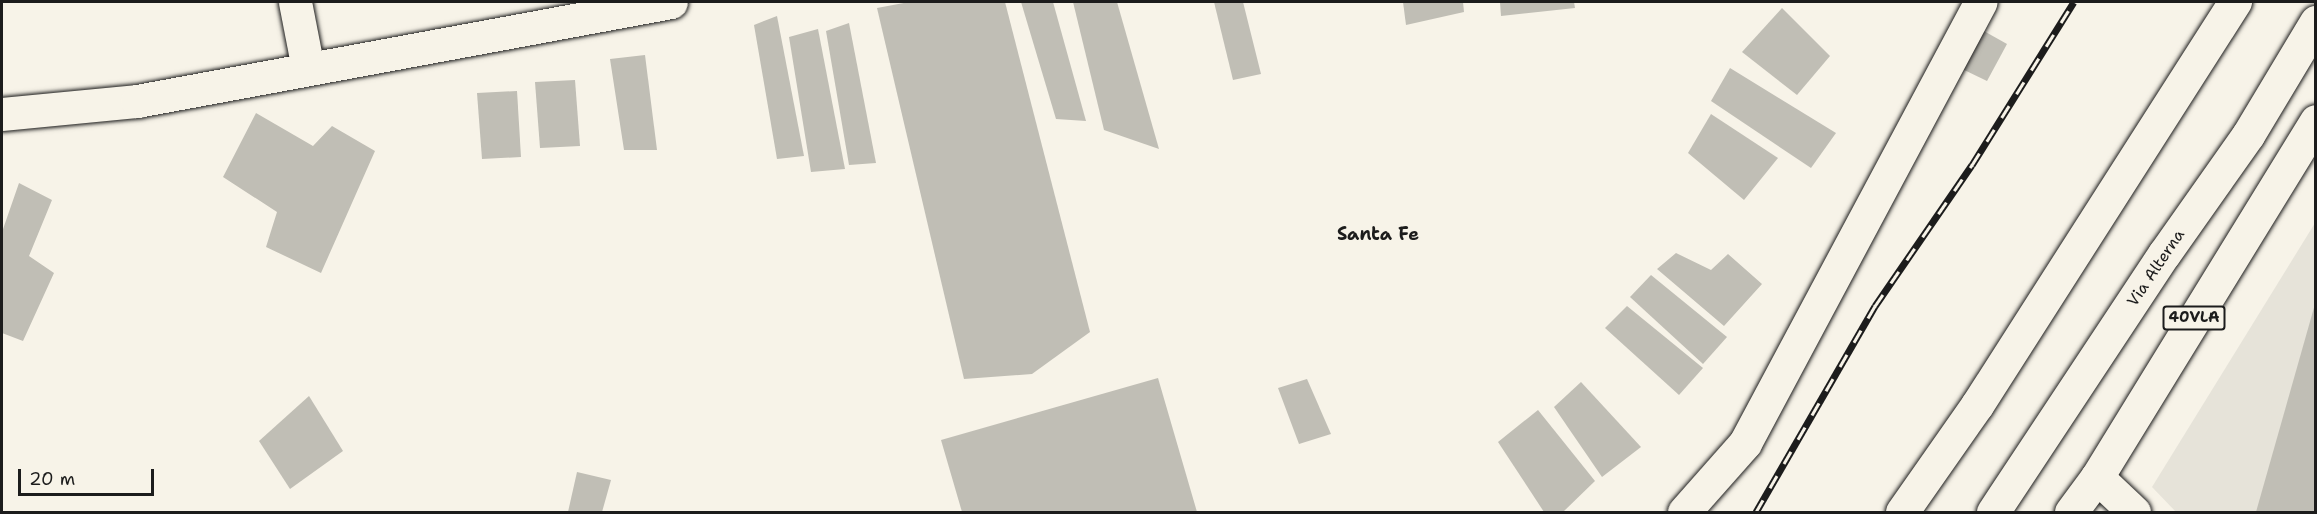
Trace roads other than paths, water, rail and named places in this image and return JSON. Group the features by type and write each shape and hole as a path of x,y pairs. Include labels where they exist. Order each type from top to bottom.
{"street":[{"path":"295,2 308,69"},
{"path":"2,114 137,101 671,2"},
{"path":"1684,513 1745,443 1980,2"},
{"path":"1902,513 1977,405 2235,2"},
{"name":"Via Alterna","path":"1993,513 2164,254 2248,135 2316,22"},
{"name":"40VLA","path":"2071,513 2097,477 2316,121"},
{"path":"2097,477 2134,513"}],"railway":[{"path":"1756,512 1875,306 1972,165 2074,2"}],"district":[{"name":"Santa Fe","path":"1378,234"}]}
